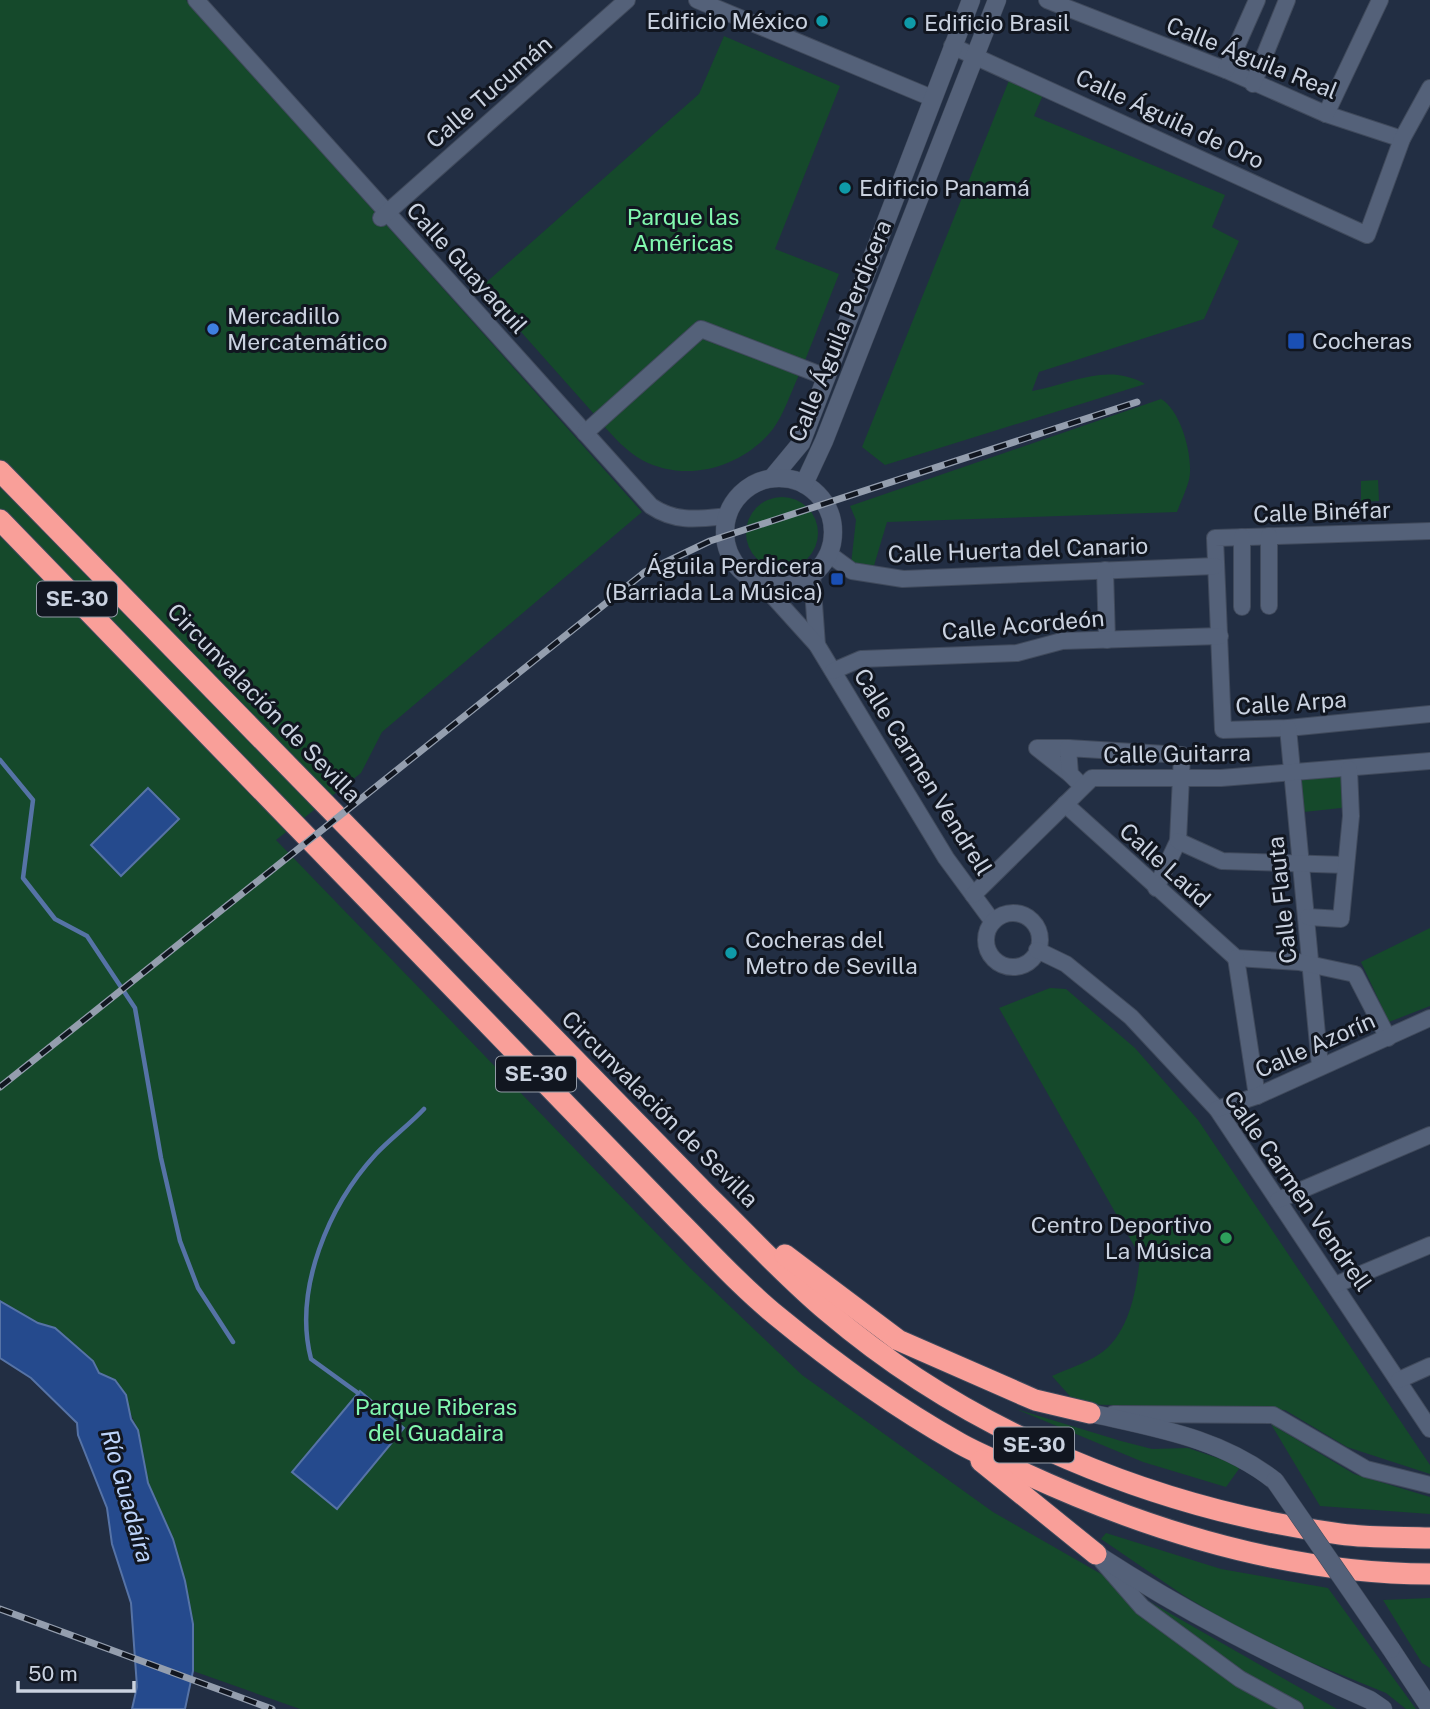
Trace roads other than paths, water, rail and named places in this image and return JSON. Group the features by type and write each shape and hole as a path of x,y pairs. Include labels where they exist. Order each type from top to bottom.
{"highway":[{"name":"Circunvalación de Sevilla","path":"0,471 710,1199 828,1312 928,1386 1033,1444 1153,1489 1247,1516 1342,1535 1430,1538"},
{"name":"SE-30","path":"0,520 677,1220 775,1315 890,1401 960,1444 1076,1497 1156,1528 1289,1560 1350,1569 1430,1573"},
{"path":"710,1199 898,1340 1035,1400 1090,1413"},
{"path":"960,1444 1032,1505 1096,1554"}],"street":[{"name":"Calle Guayaquil","path":"196,0 384,215 651,506 665,516 691,520 728,516"},
{"name":"Calle Tucumán","path":"384,215 627,0"},
{"path":"697,0 932,98"},
{"name":"Calle Águila Perdicera","path":"772,478 801,443 971,0"},
{"name":"Calle Águila Perdicera","path":"804,484 824,441 997,0"},
{"path":"1226,70 1257,0"},
{"path":"1254,84 1287,0"},
{"path":"1326,114 1380,0"},
{"name":"Calle Águila Real","path":"1053,1 1226,70 1326,114 1402,139"},
{"name":"Calle Águila de Oro","path":"953,46 1367,235 1402,139"},
{"path":"1402,139 1430,88"},
{"path":"585,433 701,329 826,377"},
{"path":"772,478 788,478 804,484 827,506 833,530 829,554 812,576 788,585 762,584 741,570 728,549 725,532 728,516 744,490 772,478"},
{"name":"Calle Binéfar","path":"1215,538 1430,531"},
{"path":"1269,536 1269,606"},
{"path":"1242,537 1242,607"},
{"name":"Calle Arpa","path":"1215,538 1223,730 1288,728 1430,714"},
{"name":"Calle Huerta del Canario","path":"829,554 852,570 903,579 1215,566"},
{"path":"1105,570 1107,640"},
{"name":"Calle Carmen Vendrell","path":"812,576 817,645"},
{"name":"Calle Carmen Vendrell","path":"762,584 817,645 946,858 993,922"},
{"name":"Calle Acordeón","path":"834,671 861,659 1017,653 1049,643 1220,636"},
{"name":"Calle Flauta","path":"1288,728 1320,1066"},
{"path":"1075,780 1037,748 1181,755 1178,842 1156,888"},
{"path":"1068,748 1075,780"},
{"name":"Calle Guitarra","path":"973,895 1065,804 1075,780 1182,779 1349,769 1430,761"},
{"path":"1308,917 1341,919 1351,816 1349,769"},
{"name":"Calle Laúd","path":"1065,804 1236,958"},
{"path":"1178,842 1222,861 1346,865"},
{"path":"1009,914 1026,917 1037,930 1037,950 1022,965 1004,966 996,961 987,947 988,929 993,922 1009,914"},
{"name":"Calle Carmen Vendrell","path":"1037,950 1066,964 1131,1017 1217,1109 1430,1430"},
{"path":"1257,1096 1236,958 1311,964 1355,974 1388,1038"},
{"name":"Calle Azorín","path":"1217,1109 1257,1096 1430,1018"},
{"path":"1278,1200 1430,1135"},
{"path":"1335,1285 1430,1245"},
{"path":"1399,1380 1430,1366"},
{"path":"1090,1413 1215,1444 1250,1461 1275,1481 1430,1708"},
{"path":"1090,1413 1273,1415 1366,1469 1430,1485"},
{"path":"1096,1554 1142,1607 1240,1679 1296,1709"},
{"path":"1096,1554 1174,1604 1273,1657 1370,1700 1383,1709"}],"water":[{"path":"148,788 179,819 121,876 91,845"},
{"name":"Río Guadaíra","path":"0,1301 38,1323 55,1328 93,1361 99,1373 115,1380 126,1395 131,1419 138,1430 148,1483 173,1539 185,1581 193,1624 193,1671 185,1709 132,1709 137,1687 131,1603 112,1544 107,1508 78,1435 77,1423 31,1378 0,1358"},
{"path":"360,1391 404,1428 337,1509 292,1472"}],"waterway":[{"path":"0,760 33,800 23,878 55,919 87,936 135,1008 161,1158 180,1241 198,1288 233,1342"},
{"path":"358,1393 311,1359 307,1332 311,1277 319,1249 343,1198 376,1154 424,1109"}],"railway":[{"path":"0,1087 645,572 710,541 1137,402"},
{"path":"0,1609 272,1709"}],"place":[{"name":"Edificio México","path":"822,21"},
{"name":"Edificio Brasil","path":"910,23"},
{"name":"Edificio Panamá","path":"845,188"},
{"name":"Mercadillo Mercatemático","path":"213,329"},
{"name":"Cocheras","path":"1296,341"},
{"name":"Águila Perdicera (Barriada La Música)","path":"837,579"},
{"name":"Cocheras del Metro de Sevilla","path":"731,953"},
{"name":"Centro Deportivo La Música","path":"1226,1238"}],"park label":[{"name":"Parque las Américas","path":"683,230"},
{"name":"Parque Riberas del Guadaira","path":"436,1420"}]}
